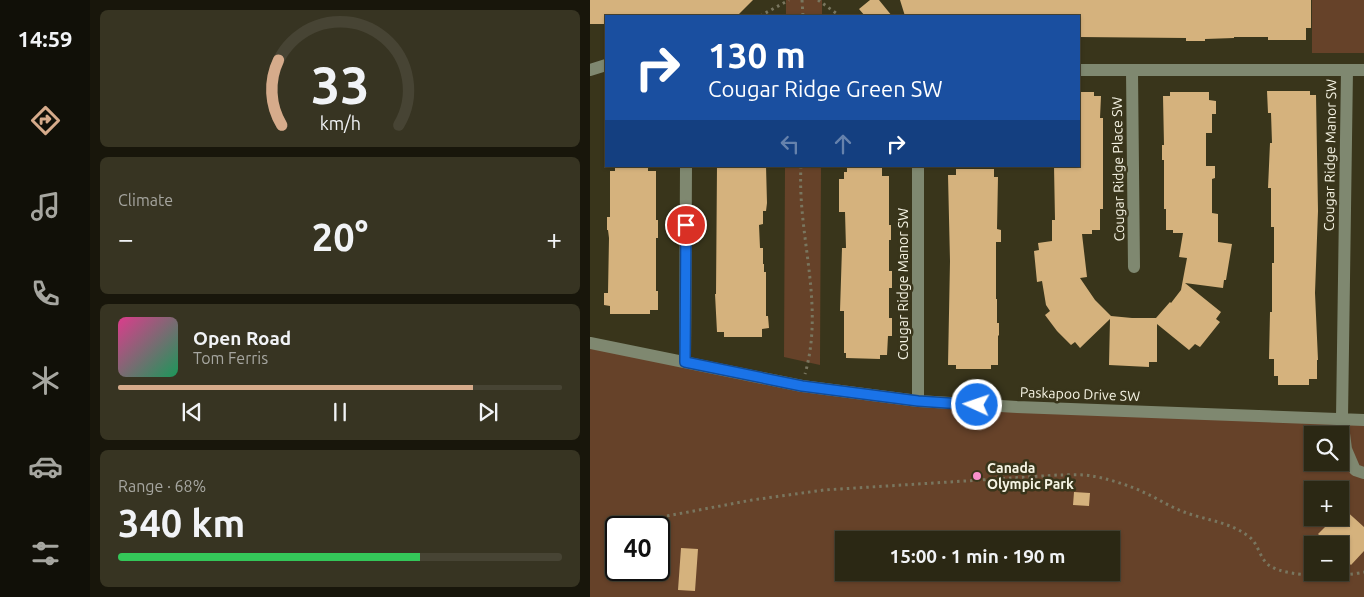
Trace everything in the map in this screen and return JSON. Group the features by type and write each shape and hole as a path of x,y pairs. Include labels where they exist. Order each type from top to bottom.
{"street":[{"path":"590,70 605,65"},
{"name":"Cougar Ridge Manor SW","path":"1080,70 1346,70 1342,418 1346,449 1355,470 1364,473"},
{"path":"1346,70 1364,70"},
{"name":"Cougar Ridge Place SW","path":"1132,71 1134,267"},
{"path":"685,362 686,167"},
{"name":"Cougar Ridge Manor SW","path":"918,167 918,401"},
{"name":"Paskapoo Drive SW","path":"590,343 802,386 918,401 1017,407 1364,420"}],"path":[{"path":"762,15 789,0"},
{"path":"802,0 803,15"},
{"path":"818,0 839,15"},
{"path":"801,167 800,195 808,254 812,308 808,365 802,386"},
{"path":"668,516 752,500 824,490 1058,475 1092,476 1143,491 1177,509 1211,519 1249,536 1262,559 1271,567 1296,574 1353,575 1364,572"}],"shaded area":[{"path":"786,0 822,0 822,15 786,15"},
{"path":"1312,0 1364,0 1364,53 1312,53"},
{"path":"785,167 821,167 820,365 784,357"},
{"name":"Canada Olympic Park","path":"590,343 918,401 1364,420 1364,597 590,597"}],"building":[{"path":"590,0 753,0 738,15 605,15 605,24 590,24"},
{"path":"870,0 879,0 891,15 864,15 859,9"},
{"path":"900,0 1311,0 1311,28 1306,28 1306,40 1268,40 1268,37 1234,37 1205,39 1205,41 1186,41 1186,38 1080,37 1080,15 905,15"},
{"path":"1267,91 1310,91 1310,95 1316,95 1318,211 1315,293 1318,360 1317,379 1309,379 1309,385 1278,385 1278,376 1274,376 1274,359 1269,359 1274,227 1271,227 1271,188 1268,188 1270,143 1272,143 1271,113 1268,113"},
{"path":"1080,92 1094,92 1094,96 1101,96 1100,118 1103,118 1103,209 1100,209 1100,230 1092,230 1092,234 1082,234 1087,277 1080,278 1095,300 1111,316 1156,318 1181,290 1187,258 1179,257 1183,233 1173,233 1173,230 1166,230 1164,160 1162,160 1162,145 1164,145 1163,96 1170,96 1170,92 1209,92 1209,100 1216,101 1216,114 1212,114 1212,133 1206,133 1206,166 1215,166 1215,178 1212,179 1212,213 1218,214 1218,242 1232,244 1223,288 1185,283 1221,312 1216,319 1220,322 1200,347 1195,344 1189,350 1157,324 1157,362 1149,362 1149,367 1109,365 1110,319 1080,348 1075,342 1071,345 1045,315 1050,311 1046,305 1042,281 1037,282 1034,251 1039,250 1038,243 1052,241 1052,220 1055,220 1054,167 1080,167"},
{"path":"615,167 648,167 648,171 656,171 658,238 656,238 656,291 658,291 658,310 650,310 650,314 610,314 610,306 604,305 604,293 608,293 609,238 607,217 610,217 610,171 615,171"},
{"path":"717,167 766,167 767,203 766,211 763,211 763,224 759,225 760,248 763,248 764,272 766,272 766,316 768,316 769,328 762,329 762,337 724,337 724,332 717,332"},
{"path":"847,167 882,167 882,176 889,176 889,225 891,225 891,240 889,240 889,271 892,271 892,288 889,288 889,318 892,318 892,336 888,336 887,355 880,355 880,359 846,358 846,353 844,353 844,311 840,311 842,248 846,248 845,212 839,212 839,179 844,179 844,172 847,172"},
{"path":"956,169 994,169 994,177 998,177 997,229 1001,230 1001,242 996,242 996,299 997,323 999,323 998,365 991,365 991,369 956,369 956,365 948,365 950,261 948,175 956,175"},
{"path":"1074,492 1090,493 1089,506 1073,505"},
{"path":"1349,513 1364,527 1364,551 1351,565 1349,563 1349,536 1320,536 1318,534 1326,526 1349,526"},
{"path":"681,548 698,549 695,591 678,590"}],"place":[{"name":"Canada Olympic Park","path":"977,476"}],"route":[{"path":"686,225 685,362 802,386 918,401 977,405"}]}
